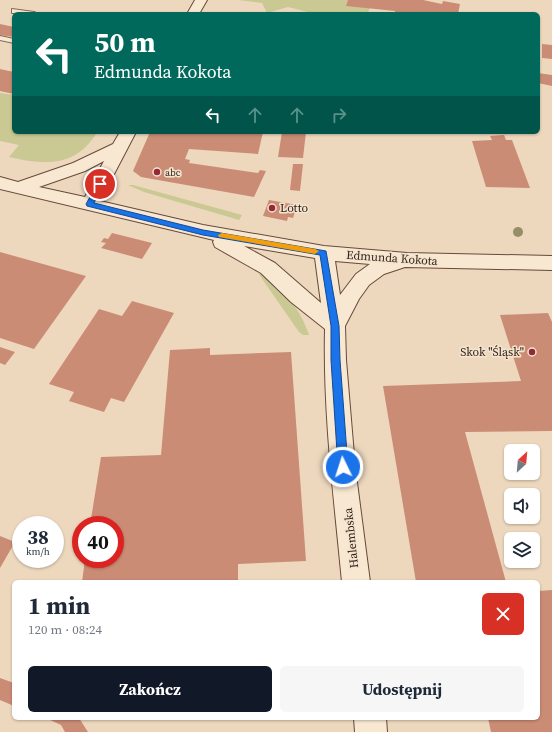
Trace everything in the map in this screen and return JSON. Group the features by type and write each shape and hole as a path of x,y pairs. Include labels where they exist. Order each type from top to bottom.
{"street":[{"path":"194,12 201,0"},
{"path":"90,204 127,134"},
{"path":"19,187 72,170 119,148"},
{"name":"Edmunda Kokota","path":"0,183 203,232 324,253 407,260 552,263"},
{"path":"203,232 268,268 298,296 335,326"},
{"name":"Halembska","path":"324,253 335,326 335,360 343,467 356,580"},
{"name":"Halembska","path":"335,326 350,296 361,281 376,270 407,260"},
{"path":"370,720 371,732"}],"lane":[{"path":"15,11 21,12"},
{"path":"0,38 12,41"}],"shaded area":[{"path":"239,0 348,0 370,8 368,12 307,12 288,7 266,12 262,3"},
{"path":"0,93 12,95 12,134 96,134 89,144 69,158 47,162 35,162 9,157 19,145 0,141"},
{"path":"128,185 133,185 242,215 239,220 144,192"},
{"path":"258,273 275,284 290,299 306,326 309,335 303,335 299,332"}],"building":[{"path":"348,0 423,0 442,4 443,1 460,4 458,12 395,12 346,6"},
{"path":"0,24 12,27 12,37 0,35"},
{"path":"542,44 552,45 552,59 542,58"},
{"path":"0,69 12,72 12,94 0,91"},
{"path":"540,73 552,75 552,86 540,83"},
{"path":"149,134 263,134 258,154 189,149 185,159 190,160 189,163 258,173 260,170 266,171 254,197 141,177 133,171"},
{"path":"282,134 306,134 303,158 278,157"},
{"path":"504,135 506,140 512,140 530,188 486,187 472,141 492,140 490,136"},
{"path":"293,164 303,164 300,191 290,190"},
{"path":"269,200 297,205 293,218 288,217 287,221 263,216"},
{"path":"112,233 152,243 142,259 101,248 106,243 101,242 104,238 108,239"},
{"path":"0,252 86,276 34,349 0,338"},
{"path":"132,301 174,313 124,402 111,398 104,412 69,401 74,392 49,384 99,309 122,316"},
{"path":"548,313 552,322 552,431 465,432 505,580 416,580 383,386 521,381 500,315"},
{"path":"0,347 15,352 5,365 0,363"},
{"path":"210,348 210,355 291,352 306,561 238,564 238,580 82,580 84,568 124,568 124,516 91,516 101,457 161,455 170,350"},
{"path":"0,536 12,541 12,547 0,568"},
{"path":"552,590 552,732 491,732 488,720 540,720 540,591"},
{"path":"0,678 12,682 12,705 0,700"},
{"path":"50,720 80,720 88,732 65,732 61,725"}],"slow traffic":[{"path":"222,235 315,251"}],"place":[{"name":"abc","path":"157,172"},
{"name":"Lotto","path":"272,208"},
{"name":"Skok \"Śląsk\"","path":"532,352"}],"route":[{"path":"100,184 90,204 203,232 324,253 335,326 335,360 343,467"}]}
